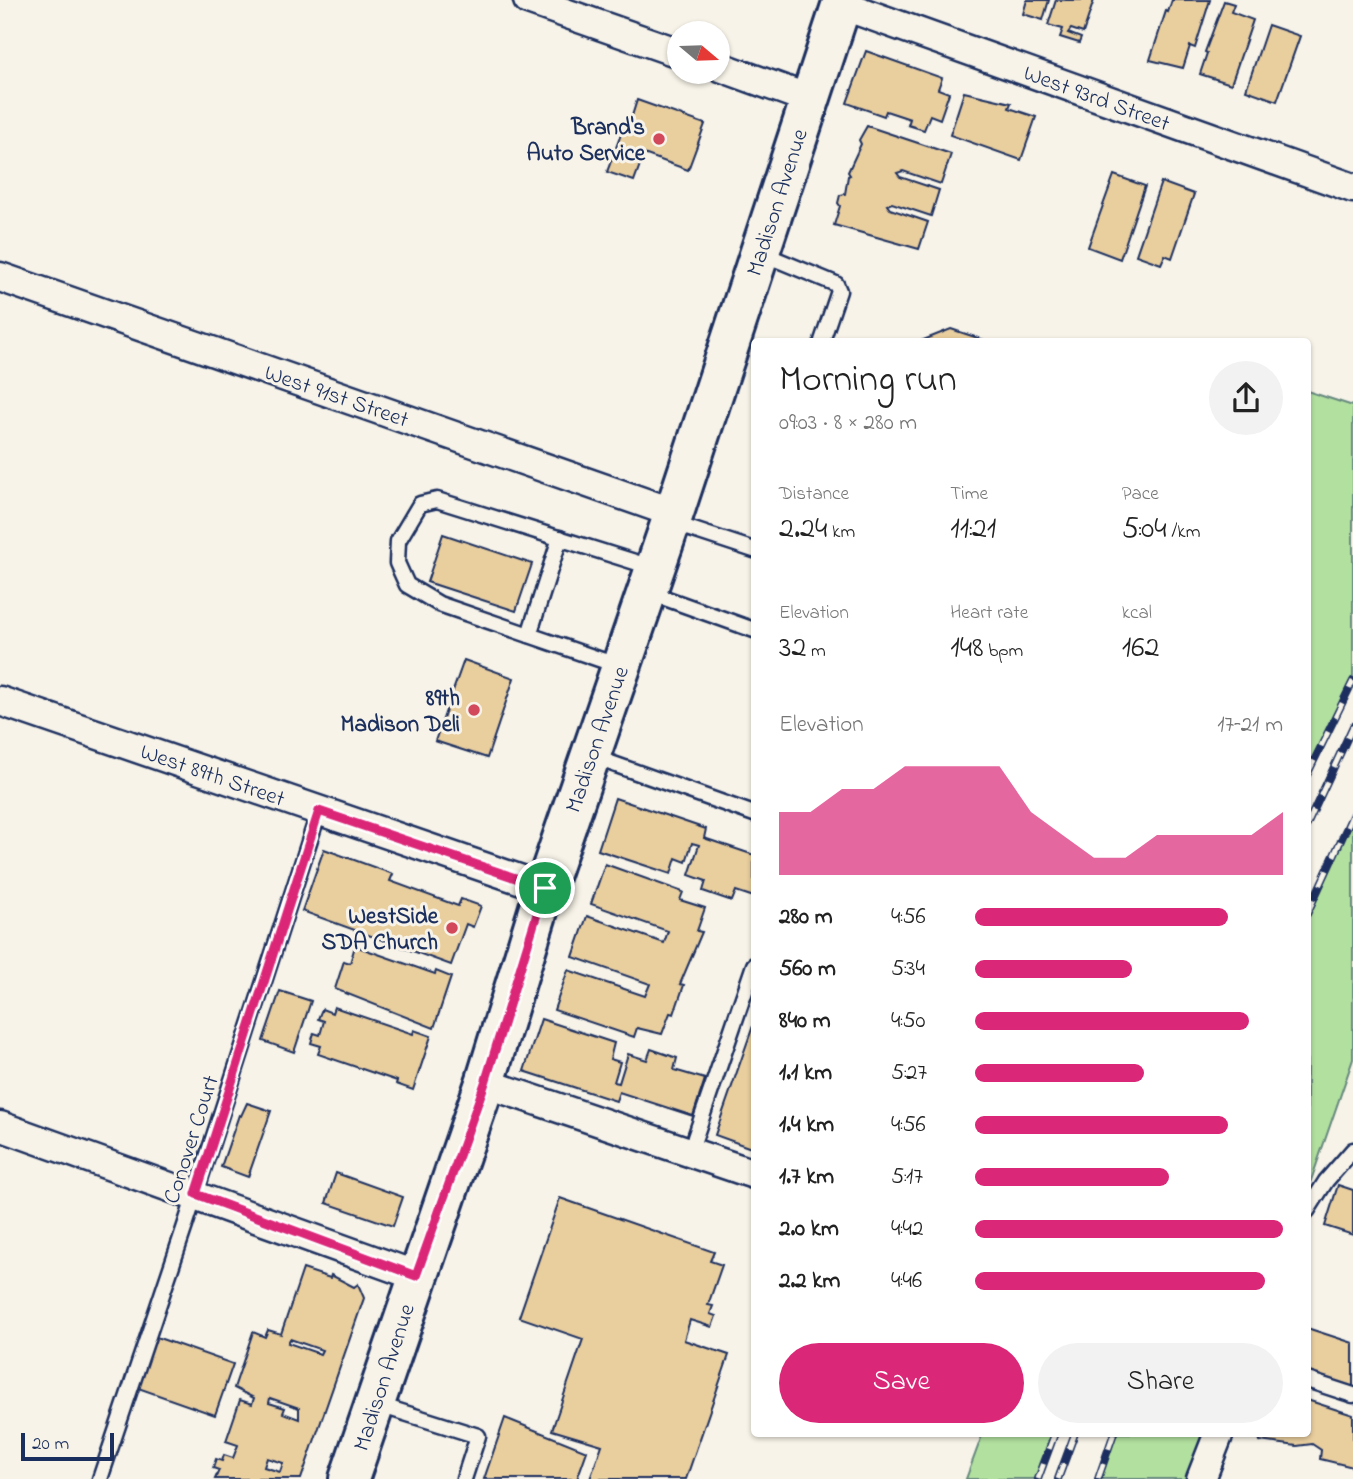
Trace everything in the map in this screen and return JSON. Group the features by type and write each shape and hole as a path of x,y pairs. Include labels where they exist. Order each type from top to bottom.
{"street":[{"path":"542,2 667,49"},
{"name":"Madison Avenue","path":"349,1479 416,1276 485,1083 545,888 672,518 843,3"},
{"name":"West 93rd Street","path":"843,3 1353,188"},
{"path":"730,70 809,99"},
{"name":"West 91st Street","path":"0,277 672,518"},
{"name":"West 89th Street","path":"0,701 545,888"},
{"path":"485,1083 751,1173"},
{"path":"0,1126 196,1194 416,1276"},
{"path":"1201,1479 1217,1437"}],"lane":[{"path":"759,252 836,284 839,291 823,338"},
{"path":"621,667 439,604 407,585 397,563 398,541 420,504 437,500 560,538 751,629"},
{"path":"672,518 751,547"},
{"path":"529,635 560,538"},
{"path":"590,756 751,813"},
{"name":"Conover Court","path":"100,1479 196,1194 319,811"},
{"path":"690,1152 751,974"},
{"path":"1311,1205 1326,1181 1353,1150"},
{"path":"1311,1381 1353,1395"},
{"path":"374,1404 478,1436 464,1479"}],"green space":[{"path":"1311,392 1353,406 1353,681 1311,767"},
{"path":"1353,814 1353,1059 1311,1180 1311,905"},
{"path":"982,1437 1054,1437 1038,1479 966,1479"},
{"path":"1113,1437 1217,1437 1201,1479 1098,1479"}],"building":[{"path":"1027,0 1049,0 1043,20 1023,14"},
{"path":"1056,0 1094,0 1083,33 1071,29 1068,33 1081,38 1079,43 1060,37 1063,29 1048,25"},
{"path":"1172,0 1210,0 1195,48 1190,46 1183,68 1150,60"},
{"path":"1224,1 1234,4 1231,12 1253,20 1231,84 1200,74 1207,53 1205,52"},
{"path":"1268,25 1300,36 1277,101 1246,90"},
{"path":"866,51 942,78 938,89 949,93 940,119 930,115 924,130 908,125 910,119 886,111 884,116 847,103"},
{"path":"964,92 1011,103 1009,108 1036,117 1021,160 950,135"},
{"name":"Brand's Auto Service","path":"637,100 705,124 688,170 644,154 634,181 607,172 627,118 631,119"},
{"path":"867,126 951,154 941,184 903,171 897,173 900,177 939,190 931,216 892,203 887,205 890,209 928,222 919,249 834,225 840,206 840,195 845,194 850,175 848,172"},
{"path":"1114,175 1145,186 1120,259 1088,247"},
{"path":"1161,182 1194,194 1172,258 1165,255 1161,264 1136,255"},
{"path":"951,329 978,338 928,338"},
{"path":"443,534 532,564 516,611 427,582"},
{"name":"89th Madison Deli","path":"464,660 514,678 487,758 435,741"},
{"path":"615,798 706,829 704,838 751,854 751,896 736,891 732,901 703,891 706,881 689,875 699,845 692,843 686,862 676,858 671,874 598,850"},
{"path":"324,849 393,874 390,881 458,906 461,899 481,906 473,927 466,924 451,965 302,911"},
{"path":"605,864 683,892 680,900 705,908 697,931 702,932 680,984 684,985 674,1014 670,1013 662,1034 637,1028 634,1037 554,1010 568,970 645,996 650,984 573,957 587,916 664,943 668,931 591,904"},
{"path":"355,946 451,977 434,1028 335,989 344,961 350,963"},
{"path":"280,991 311,1001 294,1052 263,1041"},
{"path":"334,1007 413,1034 414,1030 431,1036 413,1090 396,1084 397,1081 318,1054 321,1046 311,1043 314,1033 320,1035 324,1021 318,1019 322,1009 332,1013"},
{"path":"541,1019 614,1043 610,1059 620,1062 614,1082 619,1083 628,1054 647,1060 651,1049 677,1058 674,1070 705,1079 693,1116 619,1092 616,1101 524,1071"},
{"path":"751,1032 751,1148 715,1135"},
{"path":"247,1103 271,1111 248,1177 221,1167 239,1115 241,1116"},
{"path":"336,1173 403,1197 393,1226 326,1203"},
{"path":"1338,1185 1353,1190 1353,1235 1325,1226"},
{"path":"560,1198 714,1252 710,1261 722,1265 708,1305 713,1306 710,1314 716,1316 712,1327 690,1320 684,1340 729,1355 686,1479 590,1479 602,1445 552,1430 583,1339 519,1317"},
{"path":"303,1269 330,1278 331,1275 354,1287 358,1284 364,1298 301,1479 215,1479 219,1470 213,1468 216,1459 222,1461 224,1455 233,1458 238,1445 226,1441 240,1400 252,1404 254,1398 234,1388 253,1332 265,1337 268,1330 281,1334","holes":["290,1339 322,1350 320,1354 288,1343","270,1398 299,1408 299,1419 283,1413 285,1408 269,1403","267,1458 283,1463 280,1472 264,1467"]},
{"path":"1311,1329 1353,1343 1353,1388 1311,1374"},
{"path":"156,1337 233,1364 215,1415 138,1388"},
{"path":"1311,1401 1353,1415 1353,1467 1320,1459 1321,1450 1312,1444 1297,1446 1260,1441 1259,1437 1311,1437"},
{"path":"505,1418 587,1451 577,1479 484,1479"}],"railway":[{"path":"1311,767 1353,681"},
{"path":"1311,816 1353,726"},
{"path":"1311,905 1353,814"},
{"path":"1038,1479 1054,1437"},
{"path":"1058,1479 1074,1437"},
{"path":"1098,1479 1113,1437"}],"place":[{"name":"Brand's Auto Service","path":"659,139"},
{"name":"89th Madison Deli","path":"474,710"},
{"name":"WestSide SDA Church","path":"452,928"}],"route":[{"path":"319,811 545,888 485,1083 416,1276 196,1194 319,811"}]}
